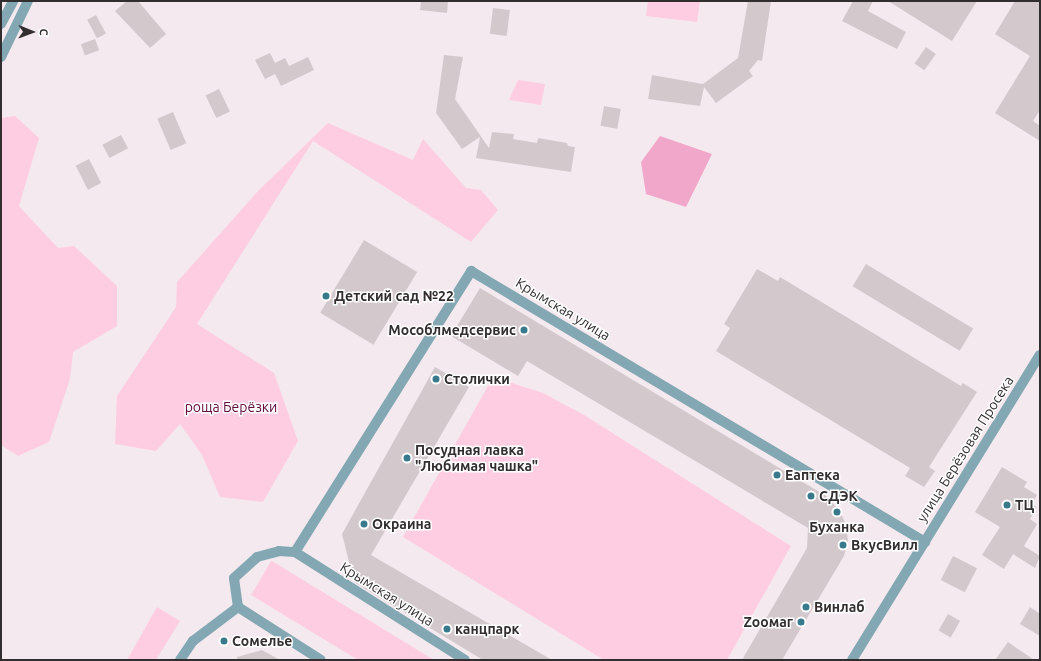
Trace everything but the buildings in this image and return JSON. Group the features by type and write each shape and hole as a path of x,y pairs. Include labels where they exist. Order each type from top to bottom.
{"street":[{"path":"1,24 13,1"},
{"path":"1,57 28,1"},
{"name":"Крымская улица","path":"465,660 295,552 471,271 925,542"},
{"name":"улица Берёзовая Просека","path":"852,660 1040,355"},
{"path":"295,552 279,551 257,557 234,578 238,607 321,660"},
{"path":"180,660 193,641 238,607"}],"green space":[{"path":"648,1 700,1 697,22 646,16"},
{"path":"518,80 545,84 541,105 509,100"},
{"path":"15,116 39,138 19,206 58,248 74,246 117,286 117,326 73,352 70,379 49,442 18,456 1,445 1,118"},
{"name":"роща Берёзки","path":"328,123 413,160 423,139 466,188 481,190 498,210 471,242 313,141 197,324 274,373 298,441 263,502 220,497 202,455 180,424 156,451 115,444 117,396 176,307 177,282 259,190"},
{"path":"493,377 543,393 584,415 791,546 727,660 604,660 403,537"},
{"path":"271,561 434,660 358,660 251,595"},
{"path":"157,607 180,621 156,660 127,660"}],"shaded area":[{"path":"660,136 712,154 686,207 646,194 641,162"}],"place":[{"name":"Детский сад №22","path":"326,296"},
{"name":"Мособлмедсервис","path":"524,330"},
{"name":"Столички","path":"436,379"},
{"name":"Посудная лавка \"Любимая чашка\"","path":"407,458"},
{"name":"Еаптека","path":"777,475"},
{"name":"СДЭК","path":"811,496"},
{"name":"ТЦ","path":"1007,505"},
{"name":"Буханка","path":"837,512"},
{"name":"Окраина","path":"364,524"},
{"name":"ВкусВилл","path":"843,545"},
{"name":"Винлаб","path":"806,607"},
{"name":"Zooмаг","path":"801,622"},
{"name":"канцпарк","path":"447,629"},
{"name":"Сомелье","path":"224,641"}]}
